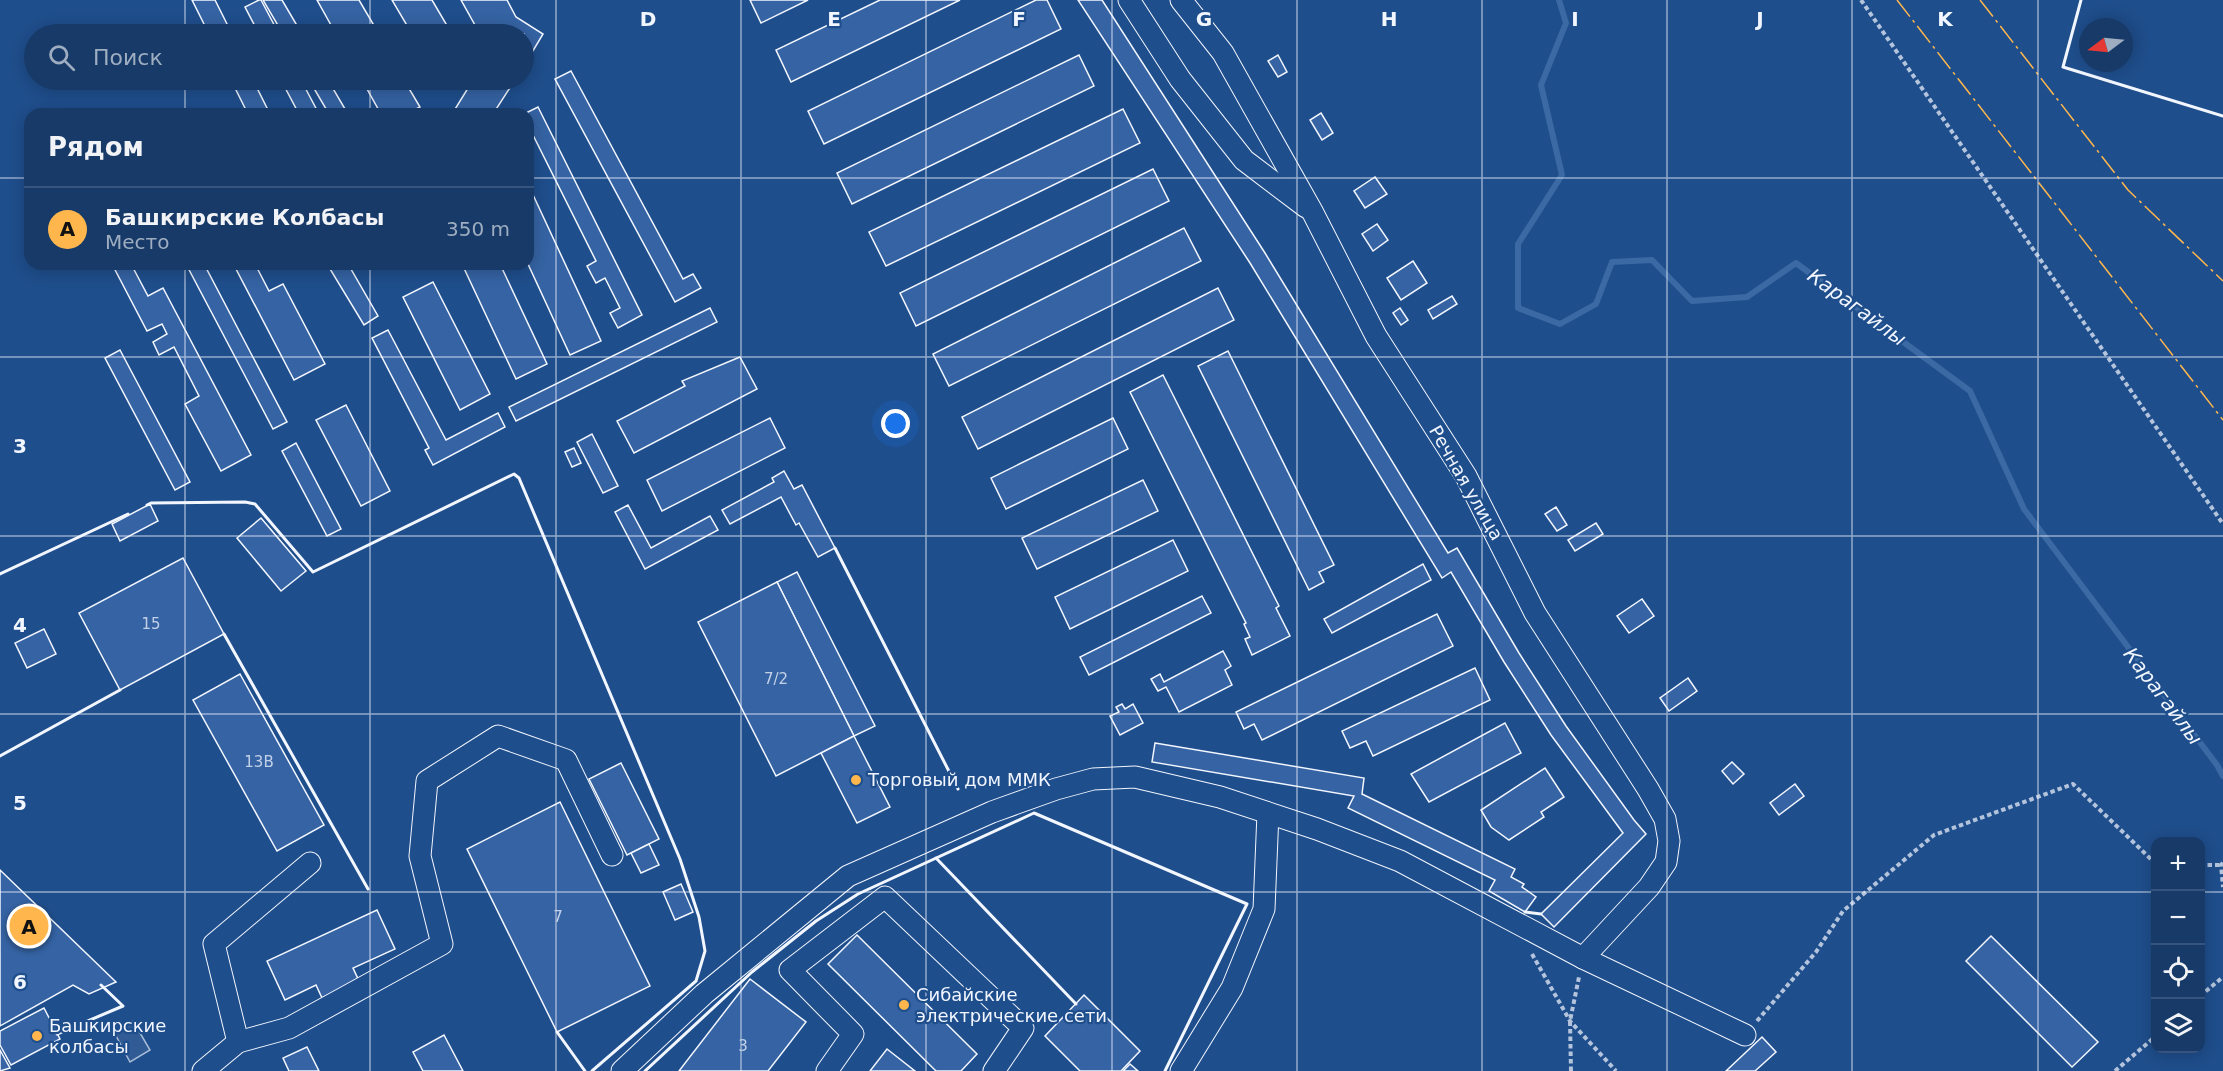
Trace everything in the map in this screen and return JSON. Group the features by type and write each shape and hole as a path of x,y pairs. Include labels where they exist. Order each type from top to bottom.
{"street":[{"path":"1129,0 1180,79 1244,160 1313,213"},
{"name":"Речная улица","path":"1181,0 1223,53 1313,213 1376,336 1466,476 1535,613 1665,819 1669,841 1666,862 1649,887 1583,958"},
{"path":"203,1071 238,1042 289,1028 442,944 420,856 427,781 498,736 566,760 612,855"},
{"path":"622,1071 704,993 848,876 992,812 1056,789 1093,779 1135,777 1220,797 1317,829 1400,861 1583,958 1745,1035"},
{"path":"1181,1071 1232,988 1264,909 1268,813"},
{"path":"238,1042 214,944 310,863"},
{"path":"827,1071 853,1034 790,970 885,897 1023,1028 994,1071"}],"path":[{"path":"1861,0 2223,524"},
{"path":"1745,1035 1816,952 1843,911 1934,835 2073,784 2151,859"},
{"path":"2205,865 2222,864 2223,887"},
{"path":"1531,952 1570,1021 1616,1071"},
{"path":"1571,1071 1570,1021 1583,958"},
{"path":"2205,992 2223,976"},
{"path":"2115,1071 2151,1040"}],"shaded area":[{"path":"133,1021 150,1050 130,1062 114,1032"}],"building":[{"path":"192,0 215,0 227,24 204,24"},
{"path":"261,0 274,24 254,24 245,7"},
{"path":"263,0 282,0 296,24 277,24"},
{"path":"317,0 359,0 373,24 330,24"},
{"path":"392,0 432,0 446,24 406,24"},
{"path":"461,0 507,0 516,17 527,24 474,24"},
{"path":"750,0 808,0 761,23"},
{"path":"880,0 960,0 791,82 776,50"},
{"path":"1036,0 1047,0 1061,29 824,144 808,111"},
{"path":"1078,0 1102,0 1265,253 1448,553 1457,548 1519,653 1566,726 1646,834 1554,927 1541,914 1623,833 1551,735 1504,662 1451,572 1442,578 1250,263"},
{"path":"534,28 543,34 534,49"},
{"path":"1079,55 1094,86 852,204 837,173"},
{"path":"1278,55 1287,72 1278,77 1268,61"},
{"path":"571,71 683,279 693,274 701,288 675,302 555,79"},
{"path":"236,90 258,90 267,108 245,108"},
{"path":"286,90 306,90 316,108 296,108"},
{"path":"315,90 334,90 344,108 325,108"},
{"path":"368,90 410,90 420,107 418,108 378,108"},
{"path":"467,90 509,90 497,108 456,108"},
{"path":"538,107 642,315 618,328 610,313 620,308 605,278 596,283 587,266 596,261 534,137 534,109"},
{"path":"1123,109 1140,143 886,266 869,232"},
{"path":"1321,113 1333,133 1322,140 1310,120"},
{"path":"1153,169 1169,201 916,326 900,293"},
{"path":"1375,177 1387,194 1365,208 1354,191"},
{"path":"534,197 601,341 570,355 531,270 534,270"},
{"path":"1377,224 1388,240 1373,251 1362,234"},
{"path":"1184,228 1201,261 949,386 933,354"},
{"path":"1413,261 1427,283 1401,300 1387,278"},
{"path":"115,270 134,270 148,296 163,288 251,455 221,471 185,404 199,396 174,347 159,355 153,342 167,334 162,324 147,331"},
{"path":"189,270 207,270 287,422 273,429"},
{"path":"237,270 258,270 269,291 283,284 325,364 294,380"},
{"path":"331,270 351,270 378,316 364,325"},
{"path":"465,270 503,270 547,364 516,379"},
{"path":"433,282 490,394 460,410 403,297"},
{"path":"1218,288 1234,320 978,449 962,417"},
{"path":"1452,296 1457,304 1433,319 1428,310"},
{"path":"710,308 717,322 516,421 509,407"},
{"path":"1400,308 1408,320 1401,325 1393,313"},
{"path":"388,330 446,440 498,413 505,427 433,465 425,450 429,448 372,338"},
{"path":"120,350 190,482 175,490 105,358"},
{"path":"1228,351 1334,565 1319,572 1324,582 1309,590 1198,366"},
{"path":"740,357 757,389 634,453 617,421 685,386 682,381"},
{"path":"1163,375 1279,606 1276,608 1290,636 1252,655 1245,639 1250,637 1244,624 1246,623 1130,392"},
{"path":"346,405 390,491 361,506 316,420"},
{"path":"770,418 785,448 662,511 647,480"},
{"path":"1113,418 1128,449 1006,509 991,478"},
{"path":"592,434 618,486 603,493 577,442"},
{"path":"296,443 341,529 327,536 282,451"},
{"path":"574,448 581,463 572,467 565,452"},
{"path":"784,471 794,489 802,485 835,548 818,557 799,523 796,525 781,497 730,524 722,510 774,482 772,478"},
{"path":"1143,480 1158,511 1037,569 1022,538"},
{"path":"150,504 158,521 120,541 112,524"},
{"path":"628,505 651,548 710,516 718,530 645,569 615,512"},
{"path":"1556,507 1567,525 1557,531 1545,514"},
{"path":"261,518 306,571 281,591 237,538"},
{"path":"1596,523 1603,534 1575,551 1568,540"},
{"path":"1173,540 1188,571 1070,629 1055,597"},
{"path":"183,558 224,634 120,690 79,613"},
{"path":"1423,564 1431,580 1332,633 1324,619"},
{"path":"797,572 875,726 854,736 777,582"},
{"path":"777,582 854,736 776,776 698,622"},
{"path":"1202,596 1211,613 1089,675 1080,657"},
{"path":"1642,599 1654,616 1629,633 1617,616"},
{"path":"1437,614 1453,646 1262,740 1254,724 1244,729 1236,712"},
{"path":"44,629 56,654 27,668 15,643"},
{"path":"1223,651 1231,666 1225,670 1232,685 1179,712 1166,687 1158,691 1151,679 1160,674 1164,682"},
{"path":"1475,668 1490,700 1373,756 1366,741 1350,748 1342,731"},
{"path":"240,674 324,825 277,851 193,700"},
{"path":"1688,678 1697,691 1669,711 1660,698"},
{"path":"1122,704 1125,709 1133,704 1143,723 1120,735 1110,716 1119,712 1116,707"},
{"path":"1505,723 1521,753 1429,802 1411,774"},
{"name":"Торговый дом ММК","path":"854,736 890,807 857,823 821,753"},
{"path":"1155,743 1364,778 1362,794 1515,869 1511,877 1524,884 1522,887 1536,897 1525,912 1489,891 1495,880 1348,808 1354,796 1152,762"},
{"path":"1732,762 1744,774 1733,784 1722,771"},
{"path":"621,763 659,839 627,855 589,779"},
{"path":"1545,768 1564,797 1541,812 1544,817 1509,840 1491,827 1481,810"},
{"path":"1795,784 1804,796 1779,815 1770,803"},
{"path":"560,802 650,986 557,1032 467,849"},
{"path":"649,844 659,865 641,873 631,853"},
{"name":"Башкирские колбасы","path":"0,870 116,982 89,994 73,985 0,1026"},
{"path":"681,884 693,912 675,920 663,892"},
{"path":"377,910 395,949 353,968 359,981 322,998 316,985 285,1000 267,961"},
{"path":"857,935 977,1054 961,1071 936,1071 828,964"},
{"path":"1991,936 2098,1042 2072,1067 1966,961"},
{"path":"750,979 806,1022 768,1071 679,1071"},
{"path":"1084,995 1140,1051 1121,1071 1080,1071 1045,1036"},
{"path":"44,1008 60,1039 11,1065 0,1045 0,1031"},
{"path":"444,1035 463,1071 423,1071 413,1052"},
{"path":"1762,1037 1776,1052 1755,1071 1726,1071"},
{"path":"307,1047 319,1071 289,1071 283,1058"},
{"path":"887,1049 915,1071 870,1071"},
{"name":"Башкирские колбасы","path":"0,1050 10,1068 0,1071"},
{"path":"1130,1064 1138,1071 1123,1071"}],"waterway":[{"name":"Карагайлы","path":"1559,0 1566,23 1541,85 1562,175 1518,244 1518,308 1560,324 1596,304 1612,262 1652,260 1692,301 1747,297 1796,263 1970,391 2024,509 2223,776"}],"wall":[{"path":"2081,0 2063,67 2223,116"},
{"path":"147,505 151,503 245,502 255,504 313,572 514,474 519,478 680,859 699,917 705,951 696,981 592,1071"},
{"path":"0,574 128,514"},
{"path":"835,548 958,789"},
{"path":"224,634 368,889"},
{"path":"0,756 120,690"},
{"path":"645,1071 752,972 816,921 858,894 1034,813 1247,904 1165,1071"},
{"path":"936,858 1076,1004"},
{"path":"1525,912 1541,914"},
{"path":"57,1034 123,1006 101,985"},
{"path":"557,1032 585,1071"}],"power":[{"path":"1897,0 2223,420"},
{"path":"1980,0 2128,190 2223,281"}],"place":[{"name":"Торговый дом ММК","path":"856,780"},
{"name":"Башкирские Колбасы","path":"29,926"},
{"name":"Сибайские электрические сети","path":"904,1005"},
{"name":"Башкирские колбасы","path":"37,1036"}]}
